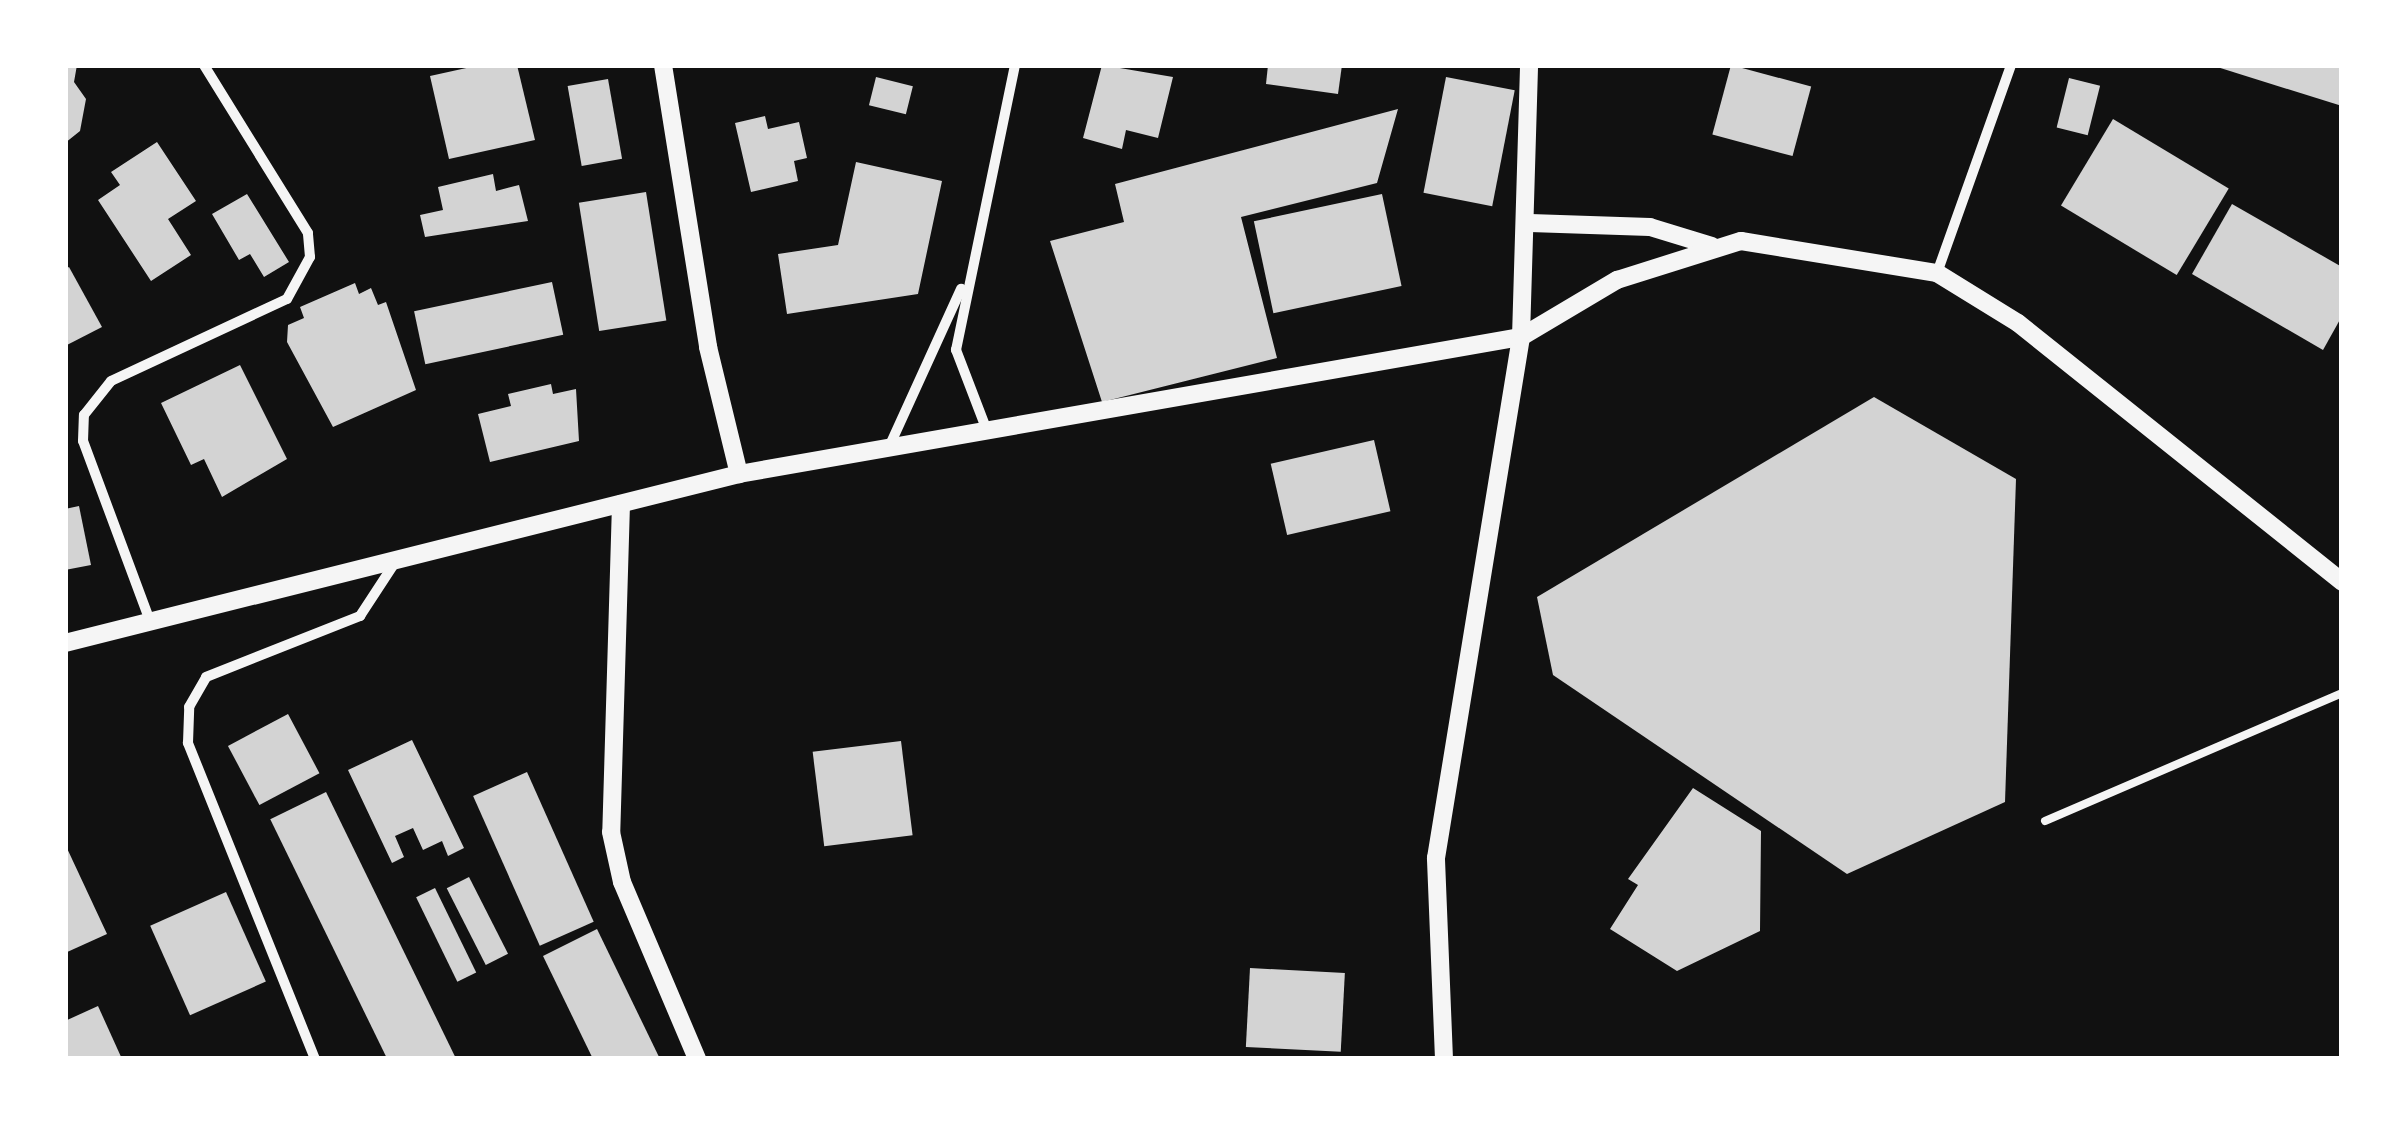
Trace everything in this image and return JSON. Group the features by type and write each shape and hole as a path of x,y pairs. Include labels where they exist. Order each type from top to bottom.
{"street":[{"path":"150,621 84,441 84,416 110,381 287,299 310,258 308,233 204,65"},
{"path":"663,65 708,348 739,474"},
{"path":"986,428 957,366 964,284 1015,65"},
{"path":"1444,1059 1436,858 1521,337 1530,223 1530,65"},
{"path":"1937,272 2010,65"},
{"path":"1530,223 1650,228 1712,246 1822,249 1937,272 2018,322 2342,582"},
{"path":"65,643 739,474 1521,337 1617,280 1712,246"},
{"path":"889,448 964,284"},
{"path":"621,504 612,832 622,882 697,1059"},
{"path":"316,1059 188,743 189,707 206,677 360,616 397,559"}],"lane":[{"path":"2045,822 2342,693"}],"building":[{"path":"65,65 77,65 74,82 86,99 80,131 65,143"},
{"path":"480,65 517,65 535,140 449,159 430,76"},
{"path":"1102,65 1173,77 1158,138 1126,130 1122,149 1083,138"},
{"path":"1268,65 1342,65 1338,94 1266,84"},
{"path":"1731,65 1811,86 1793,156 1712,135"},
{"path":"2342,65 2342,106 2214,66"},
{"path":"876,77 913,86 906,114 869,105"},
{"path":"1446,77 1515,90 1492,206 1423,193"},
{"path":"2069,78 2100,86 2088,135 2057,127"},
{"path":"608,79 622,159 582,166 568,86"},
{"path":"1398,109 1377,183 1241,217 1277,358 1102,402 1050,241 1124,222 1115,184"},
{"path":"765,116 768,129 799,122 807,158 794,161 798,181 751,192 735,123"},
{"path":"2113,119 2229,189 2177,275 2061,206"},
{"path":"157,142 196,201 168,219 191,255 151,281 98,200 120,185 111,172"},
{"path":"856,162 942,181 918,294 787,314 778,254 838,245"},
{"path":"493,174 496,191 519,185 528,221 425,237 420,215 443,210 438,187"},
{"path":"646,192 666,320 599,331 579,203"},
{"path":"247,194 289,262 264,277 250,254 239,260 212,214"},
{"path":"1382,194 1402,286 1273,313 1254,221"},
{"path":"2232,204 2342,267 2342,316 2323,350 2192,274"},
{"path":"69,267 102,327 65,346 65,269"},
{"path":"552,282 563,335 425,364 414,311"},
{"path":"355,283 359,294 371,288 378,305 386,302 416,390 333,427 287,342 288,325 304,318 300,307"},
{"path":"240,365 287,459 222,497 204,459 191,465 161,403"},
{"path":"551,384 553,394 576,389 579,441 490,462 478,414 511,406 508,394"},
{"path":"1874,397 2016,479 2005,802 1847,874 1553,675 1537,597"},
{"path":"1374,440 1390,511 1287,535 1271,464"},
{"path":"79,506 91,565 65,570 65,509"},
{"path":"288,714 319,773 259,805 228,746"},
{"path":"412,740 464,848 448,856 442,841 423,850 413,828 395,836 404,857 392,863 348,770"},
{"path":"901,741 913,835 824,846 813,752"},
{"path":"527,772 594,922 540,946 473,796"},
{"path":"1693,788 1761,831 1760,931 1677,971 1610,929 1638,885 1628,879"},
{"path":"326,792 456,1059 387,1059 270,819"},
{"path":"65,844 107,934 65,953"},
{"path":"469,877 508,954 486,965 447,888"},
{"path":"435,888 476,972 457,982 416,897"},
{"path":"226,892 266,982 190,1015 150,926"},
{"path":"597,929 660,1059 593,1059 543,956"},
{"path":"1250,968 1345,973 1341,1052 1246,1047"},
{"path":"98,1006 122,1059 65,1059 65,1021"}]}
